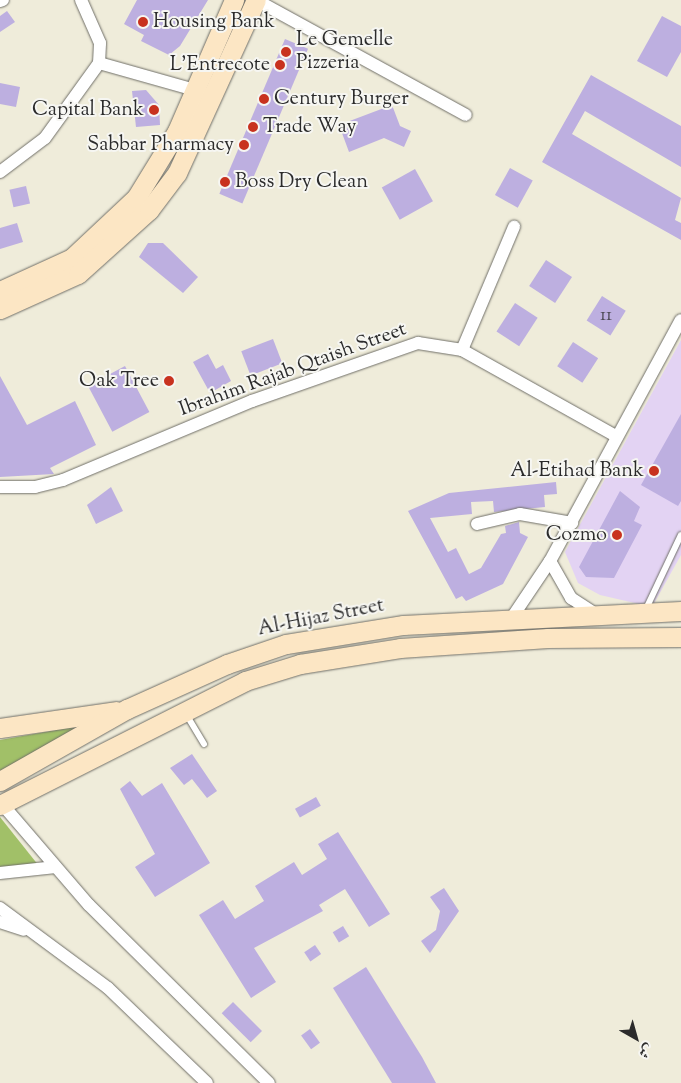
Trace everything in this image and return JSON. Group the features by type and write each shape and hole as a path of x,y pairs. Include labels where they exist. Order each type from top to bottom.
{"main road":[{"path":"0,291 51,271 124,213 158,166 234,0"},
{"path":"0,310 71,278 135,226 177,173 256,0"},
{"name":"Al-Hijaz Street","path":"0,781 127,709 226,664 286,644 404,625 594,613 681,611"},
{"name":"Al-Hijaz Street","path":"1,805 245,681 316,660 400,648 538,638 681,637"},
{"path":"0,728 127,709"}],"street":[{"path":"0,172 46,138 99,63 100,43 81,0"},
{"path":"256,0 466,116"},
{"path":"99,63 194,88 213,96"},
{"path":"462,350 514,227"},
{"path":"511,619 550,561 572,523 616,436 681,320"},
{"name":"Ibrahim Rajab Qtaish Street","path":"0,487 35,487 63,480 252,401 418,343 462,350 616,436"},
{"path":"477,524 520,514 572,523"},
{"path":"550,561 571,598 594,613"},
{"path":"1,805 89,906 268,1083"},
{"path":"0,873 56,867"},
{"path":"0,908 27,930 108,988 207,1083"},
{"path":"0,922 27,930"}],"lane":[{"path":"645,612 681,535"},
{"path":"185,710 204,744"}],"shaded area":[{"path":"681,340 681,555 652,607 600,595 578,583 565,552"}],"green space":[{"path":"84,725 0,771 0,740"},
{"path":"0,817 39,866 0,871"}],"building":[{"path":"137,0 208,0 180,46 169,55 141,41 144,35 124,24"},
{"path":"7,11 15,22 0,32 0,16"},
{"path":"662,16 681,26 681,52 667,77 637,61"},
{"path":"285,39 308,49 242,203 219,194"},
{"path":"591,75 681,126 681,167 585,111 572,134 681,198 675,220 681,223 681,240 542,162"},
{"path":"0,83 20,87 16,107 0,104"},
{"path":"146,90 159,105 160,125 136,127 132,91"},
{"path":"392,105 400,126 411,131 404,147 384,138 349,152 339,125"},
{"path":"510,168 533,181 518,208 495,195"},
{"path":"415,169 433,201 400,220 382,187"},
{"path":"26,186 30,204 13,207 9,190"},
{"path":"17,223 23,242 0,249 0,228"},
{"path":"148,243 163,243 198,277 183,293 139,257"},
{"path":"546,260 572,277 555,303 529,286"},
{"path":"602,296 626,311 610,335 587,321"},
{"path":"515,303 538,318 519,346 496,332"},
{"path":"273,339 282,363 251,375 241,351"},
{"path":"573,342 598,358 582,383 557,366"},
{"path":"208,354 216,369 223,365 231,381 210,393 193,362"},
{"path":"125,366 149,412 112,432 88,386"},
{"path":"0,376 27,425 75,401 96,445 50,468 54,474 0,477"},
{"path":"681,414 681,501 678,506 641,485"},
{"path":"556,482 557,494 544,495 545,507 494,512 493,501 471,502 472,514 430,518 448,552 456,548 469,574 481,568 501,534 506,533 505,526 519,522 520,533 528,537 503,584 466,601 462,596 456,599 408,511 449,493"},
{"path":"111,487 123,511 96,524 87,505"},
{"name":"Cozmo","path":"620,491 640,507 634,521 642,525 614,578 586,577 579,567"},
{"path":"192,754 217,791 207,798 192,779 184,785 170,768"},
{"path":"130,781 142,796 162,783 210,863 155,897 135,867 155,854 120,789"},
{"path":"316,797 321,806 300,817 295,809"},
{"path":"338,832 390,914 369,927 345,889 319,905 323,911 254,948 276,982 251,998 199,915 223,900 235,919 264,901 255,886 294,862 302,875 327,859 318,844"},
{"path":"444,888 459,911 430,953 421,941 436,930 440,911 430,897"},
{"path":"343,926 349,936 339,942 333,932"},
{"path":"315,945 321,954 310,961 304,952"},
{"path":"366,967 436,1083 392,1083 333,988"},
{"path":"233,1002 262,1031 251,1042 222,1013"},
{"path":"310,1029 320,1043 311,1049 301,1035"}],"place":[{"name":"Housing Bank","path":"143,22"},
{"name":"Le Gemelle Pizzeria","path":"286,52"},
{"name":"L'Entrecote","path":"280,65"},
{"name":"Century Burger","path":"264,99"},
{"name":"Capital Bank","path":"154,110"},
{"name":"Trade Way","path":"253,127"},
{"name":"Sabbar Pharmacy","path":"244,145"},
{"name":"Boss Dry Clean","path":"225,182"},
{"name":"Oak Tree","path":"169,381"},
{"name":"Al-Etihad Bank","path":"654,471"},
{"name":"Cozmo","path":"617,535"}]}
